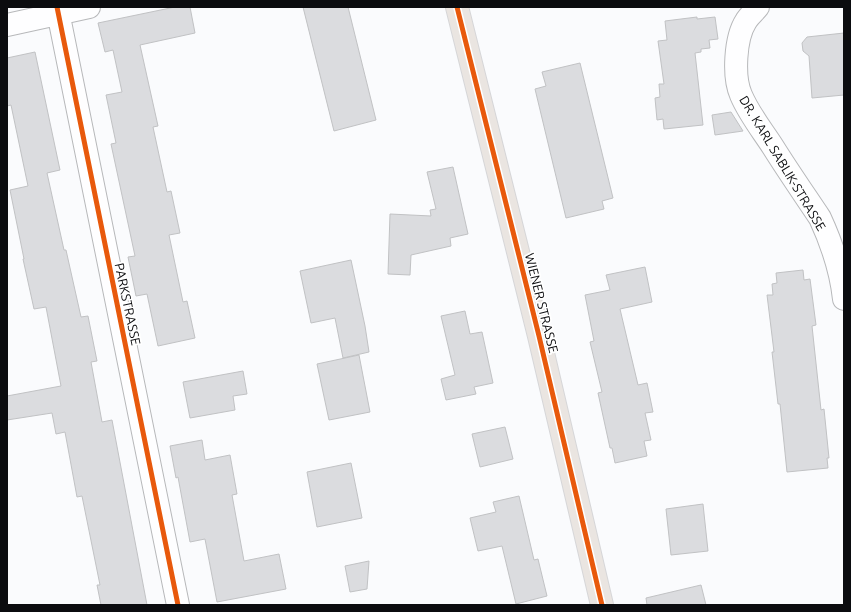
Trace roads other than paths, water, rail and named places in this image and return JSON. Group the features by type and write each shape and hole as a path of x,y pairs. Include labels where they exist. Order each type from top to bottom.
{"main road":[{"name":"WIENER STRASSE","path":"457,7 539,336 602,605"}],"street":[{"path":"7,25 57,11 89,7"},
{"name":"DR. KARL SABLIK-STRASSE","path":"758,7 746,21 739,42 736,79 740,94 752,117 820,218 835,256 840,274 844,299"},
{"name":"PARKSTRASSE","path":"57,11 178,605"}]}
